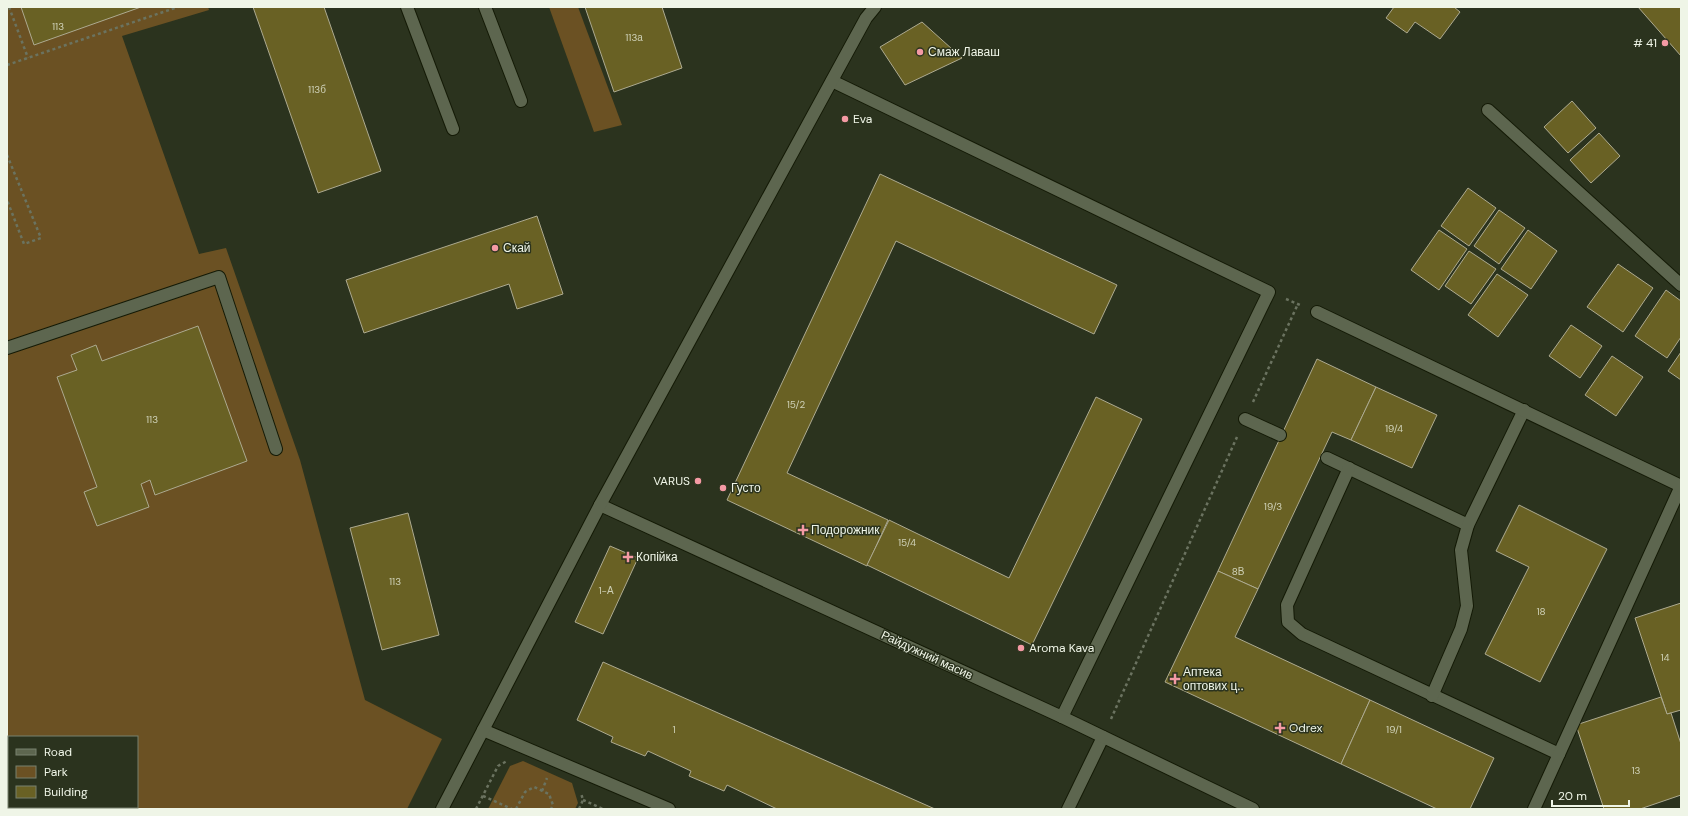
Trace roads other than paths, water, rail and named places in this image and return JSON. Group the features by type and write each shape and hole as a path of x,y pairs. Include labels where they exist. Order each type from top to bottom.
{"street":[{"path":"407,7 453,129"},
{"path":"485,7 521,101"},
{"path":"442,809 600,505 866,18 875,7"},
{"path":"832,81 1269,292 1062,717"},
{"path":"1488,110 1681,285"},
{"path":"7,348 219,277 276,449"},
{"path":"1317,312 1681,486 1534,809"},
{"path":"1432,696 1461,630 1468,606 1461,550 1468,526 1524,410"},
{"path":"1245,419 1280,435"},
{"path":"1327,458 1468,526"},
{"path":"1349,468 1287,605 1288,622 1302,634 1559,754"},
{"name":"Райдужний масив","path":"600,505 1062,717 1254,809"},
{"path":"483,730 669,809"},
{"path":"1068,809 1103,737"}],"place":[{"name":"# 41","path":"1665,43"},
{"name":"Смаж Лаваш","path":"920,52"},
{"name":"Eva","path":"845,119"},
{"name":"Скай","path":"495,248"},
{"name":"VARUS","path":"698,481"},
{"name":"Густо","path":"723,488"},
{"name":"Подорожник","path":"803,530"},
{"name":"Копійка","path":"628,557"},
{"name":"Aroma Kava","path":"1021,648"},
{"name":"Аптека оптових ц‥","path":"1175,679"},
{"name":"Odrex","path":"1280,728"}]}
